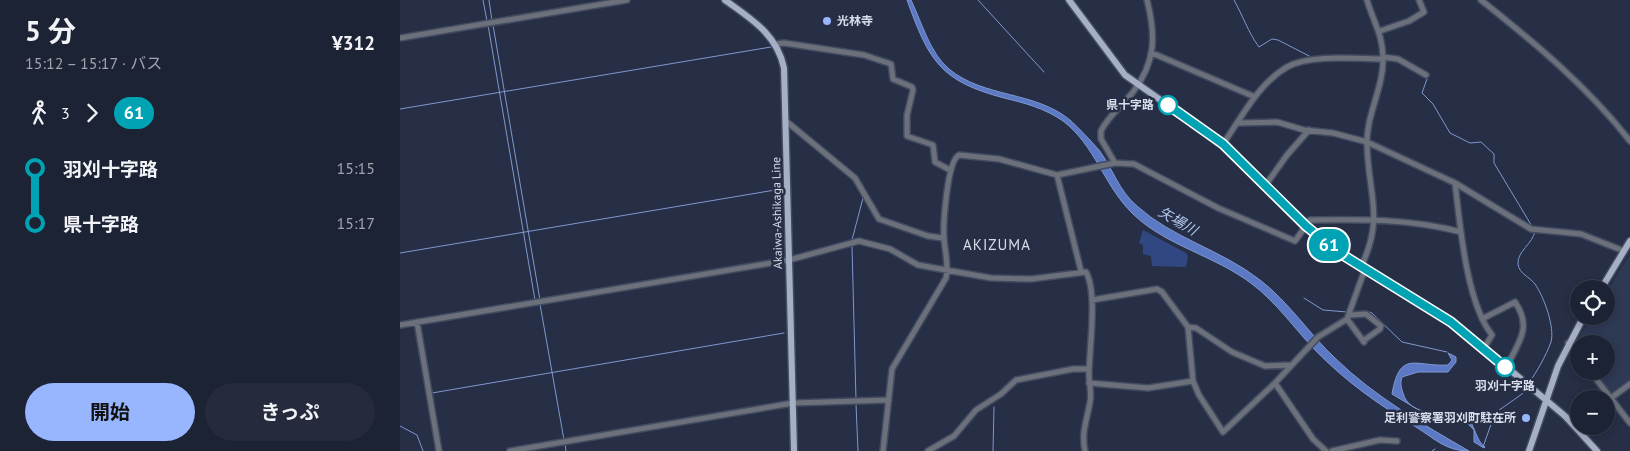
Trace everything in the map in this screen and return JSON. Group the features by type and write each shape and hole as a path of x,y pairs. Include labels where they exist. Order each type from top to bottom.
{"main road":[{"name":"Akaiwa-Ashikaga Line","path":"725,0 765,31 776,44 784,68 794,451"},
{"path":"1069,0 1116,65 1138,85 1223,144 1306,226 1338,252 1451,322 1484,348 1574,424 1597,451"},
{"path":"1607,280 1630,241"},
{"path":"1529,451 1568,343 1579,325"}],"street":[{"path":"400,38 627,0"},
{"path":"1115,162 1101,139 1101,131 1138,85 1152,54 1154,41 1147,0"},
{"path":"1092,300 1159,290 1188,327 1193,381 1223,432 1275,383 1318,337 1348,317 1366,314 1380,326 1380,329 1363,342 1348,317 1370,247 1375,221 1367,142 1383,58 1380,31 1367,0"},
{"path":"1380,31 1409,21 1424,12 1420,0"},
{"path":"1481,0 1571,75 1603,107 1630,141"},
{"path":"776,44 784,43 864,55 891,64 893,78 912,87 914,90 908,115 907,136 933,145 935,162 950,170"},
{"path":"1152,54 1255,97"},
{"path":"1223,144 1255,97 1279,73 1299,63 1332,59 1398,59 1426,75"},
{"path":"786,121 855,178 879,219 928,236 944,238"},
{"path":"1238,122 1277,122 1367,142 1454,183 1531,229 1581,234 1624,252"},
{"path":"1265,186 1310,130"},
{"path":"883,451 894,363 936,297 947,271 944,238 950,170 956,157 967,155 999,159 1057,175 1115,162 1140,166 1203,200 1295,241 1310,220 1431,224 1461,232"},
{"path":"1057,175 1081,271"},
{"path":"1454,183 1463,254 1482,319 1492,335 1484,348"},
{"path":"400,325 790,260 859,241 890,249 918,265 1013,280 1081,271 1086,272 1088,275 1092,300 1089,369 1090,401 1083,425 1085,451"},
{"path":"1482,319 1515,302 1522,311 1525,330 1506,368"},
{"path":"417,322 439,451"},
{"path":"1188,327 1196,328 1232,352 1265,366 1291,365"},
{"path":"928,451 954,436 976,410 1001,394 1016,380 1089,369"},
{"path":"1597,380 1605,390"},
{"path":"1089,383 1148,388 1193,381"},
{"path":"1275,383 1312,439 1326,451"},
{"path":"1615,395 1630,384"},
{"path":"510,451 793,403 889,400"},
{"path":"1615,403 1630,423"},
{"path":"1332,451 1380,440 1396,441"}],"shaded area":[{"path":"907,0 911,0 927,37 937,55 949,69 978,85 1041,104 1070,120 1099,150 1125,194 1137,206 1166,227 1230,260 1260,280 1280,298 1326,349 1351,373 1383,398 1469,451 1454,449 1441,444 1350,382 1307,342 1261,291 1238,274 1176,243 1146,225 1123,203 1092,154 1074,131 1063,121 1034,106 982,91 951,76 930,53 922,39"},
{"path":"1143,230 1186,253 1188,256 1186,267 1152,266 1151,256 1143,254 1143,245 1139,243"},
{"path":"1630,255 1630,382 1615,394 1615,390 1609,390 1601,380 1615,380 1615,335 1580,335 1586,325 1615,325 1614,280"},
{"path":"1448,353 1456,357 1456,362 1448,372 1418,372 1402,377 1403,393 1412,406 1392,394 1399,371 1411,363 1448,365 1452,360"},
{"path":"1413,407 1429,413 1466,415 1485,447 1474,442 1474,430 1464,420 1432,418"}],"waterway":[{"path":"483,0 487,21"},
{"path":"489,0 492,21"},
{"path":"978,0 1044,72"},
{"path":"1234,0 1259,47 1272,39 1278,40 1313,58"},
{"path":"488,25 535,300"},
{"path":"493,25 540,300"},
{"path":"400,109 771,47"},
{"path":"1424,77 1427,79 1422,93 1433,104 1450,133 1470,143 1481,142 1494,154 1494,163 1533,228"},
{"path":"400,253 781,189"},
{"path":"852,240 863,198"},
{"path":"1529,383 1547,353 1552,336 1550,320 1542,296 1535,284 1522,273 1518,264 1520,255 1534,236 1535,231"},
{"path":"852,246 856,400"},
{"path":"1304,298 1323,310 1347,312"},
{"path":"540,304 564,440"},
{"path":"1353,312 1366,311 1372,313 1402,342 1447,352"},
{"path":"432,393 784,333"},
{"path":"1483,447 1495,413 1522,394 1527,387"},
{"path":"856,404 858,451"},
{"path":"993,451 994,407"},
{"path":"400,426 417,435 423,451"},
{"path":"565,444 566,451"}],"bus line":[{"name":"61","path":"1168,105 1205,129 1223,144 1306,226 1338,252 1451,322 1505,367"}],"place":[{"name":"光林寺","path":"827,21"},
{"name":"県十字路","path":"1168,105"},
{"name":"羽刈十字路","path":"1505,367"},
{"name":"足利警察署羽刈町駐在所","path":"1526,418"}],"district":[{"name":"AKIZUMA","path":"997,245"}],"water label":[{"name":"矢場川","path":"1178,221"}]}
